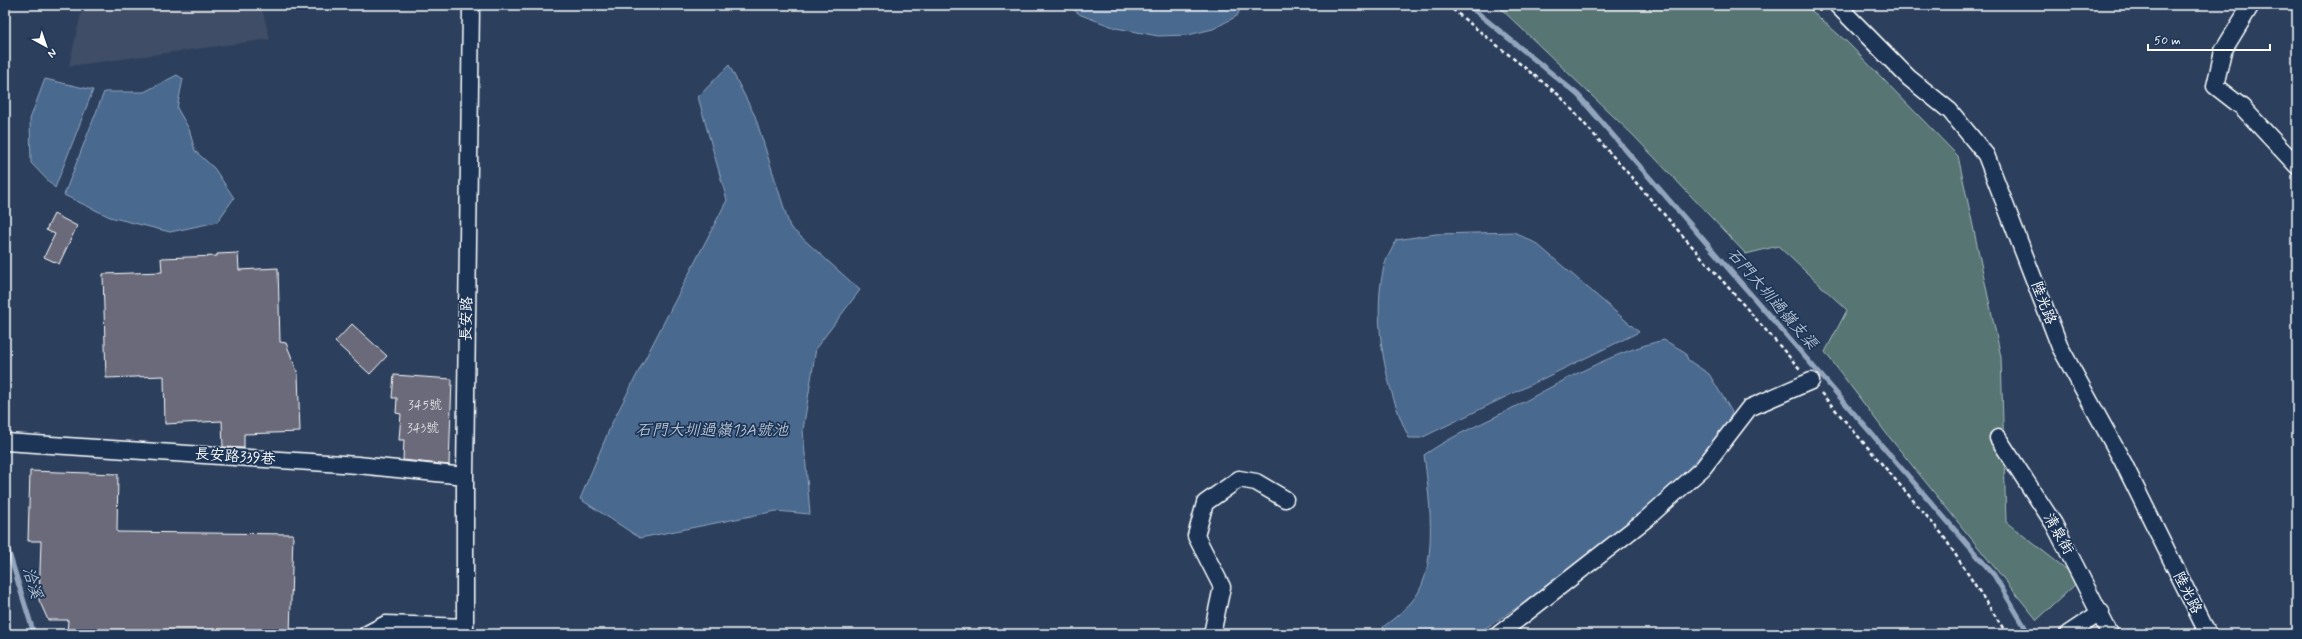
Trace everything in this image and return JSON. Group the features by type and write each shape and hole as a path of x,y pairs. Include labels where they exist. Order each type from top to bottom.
{"street":[{"name":"長安路","path":"465,631 465,476 471,5"},
{"name":"陸光路","path":"1837,5 1909,78 1950,111 1986,154 2060,347 2123,462 2208,634"},
{"path":"2251,5 2223,51 2215,86 2242,107 2297,166"},
{"path":"1499,634 1645,520 1703,468 1749,408 1811,381"},
{"name":"清泉街","path":"1998,438 2054,524 2101,612 2110,634"},
{"name":"長安路339巷","path":"5,442 358,465 465,476"},
{"path":"1212,634 1222,587 1196,536 1205,503 1239,479 1256,482 1285,499"},
{"path":"2068,634 2101,612"},
{"path":"367,634 386,624 465,631"}],"path":[{"path":"1447,5 1560,96 1811,381 1942,534 2007,634"}],"shaded area":[{"path":"83,5 261,5 270,39 69,66"}],"green space":[{"path":"1497,5 1805,5 1847,42 1958,156 2001,357 2006,522 2080,580 2037,620 1886,433 1825,352 1847,310 1778,246 1746,254 1634,136"}],"water":[{"path":"1067,5 1242,5 1237,16 1213,29 1188,35 1158,36 1116,28 1081,15"},
{"name":"石門大圳過嶺13A號池","path":"729,65 755,116 790,227 860,290 816,348 803,430 810,514 776,511 640,538 580,499 612,423 727,200 698,97"},
{"path":"177,75 183,79 177,108 189,129 195,151 214,168 234,198 217,222 170,232 110,217 64,195 104,92 144,92"},
{"path":"45,79 93,90 55,188 31,163 30,119"},
{"path":"1514,232 1537,244 1639,332 1421,438 1409,438 1394,399 1388,378 1380,334 1380,291 1383,271 1396,240 1436,234"},
{"path":"1664,340 1685,352 1688,360 1709,374 1732,412 1726,429 1663,495 1614,536 1522,604 1481,631 1476,634 1386,634 1383,627 1397,616 1418,593 1424,579 1428,562 1430,544 1430,506 1424,455 1459,434 1589,368 1626,352"}],"building":[{"path":"54,214 77,226 59,264 44,257 55,234 46,230"},
{"path":"238,253 239,270 278,268 280,342 286,343 298,374 300,432 244,434 244,448 223,447 222,421 165,424 164,376 106,378 103,274 162,272 161,258 217,256 217,254"},
{"path":"352,324 387,356 370,374 335,342"},
{"path":"394,375 452,379 449,465 403,460 404,440 399,440 401,414 396,413 397,398 392,398"},
{"path":"30,471 118,474 117,532 293,534 290,634 67,633 68,620 48,620 39,600 41,541 28,541"}],"waterway":[{"name":"石門大圳過嶺支渠","path":"1468,5 1578,95 1994,575 2029,634"},
{"name":"洽溪","path":"5,540 34,634"}]}
